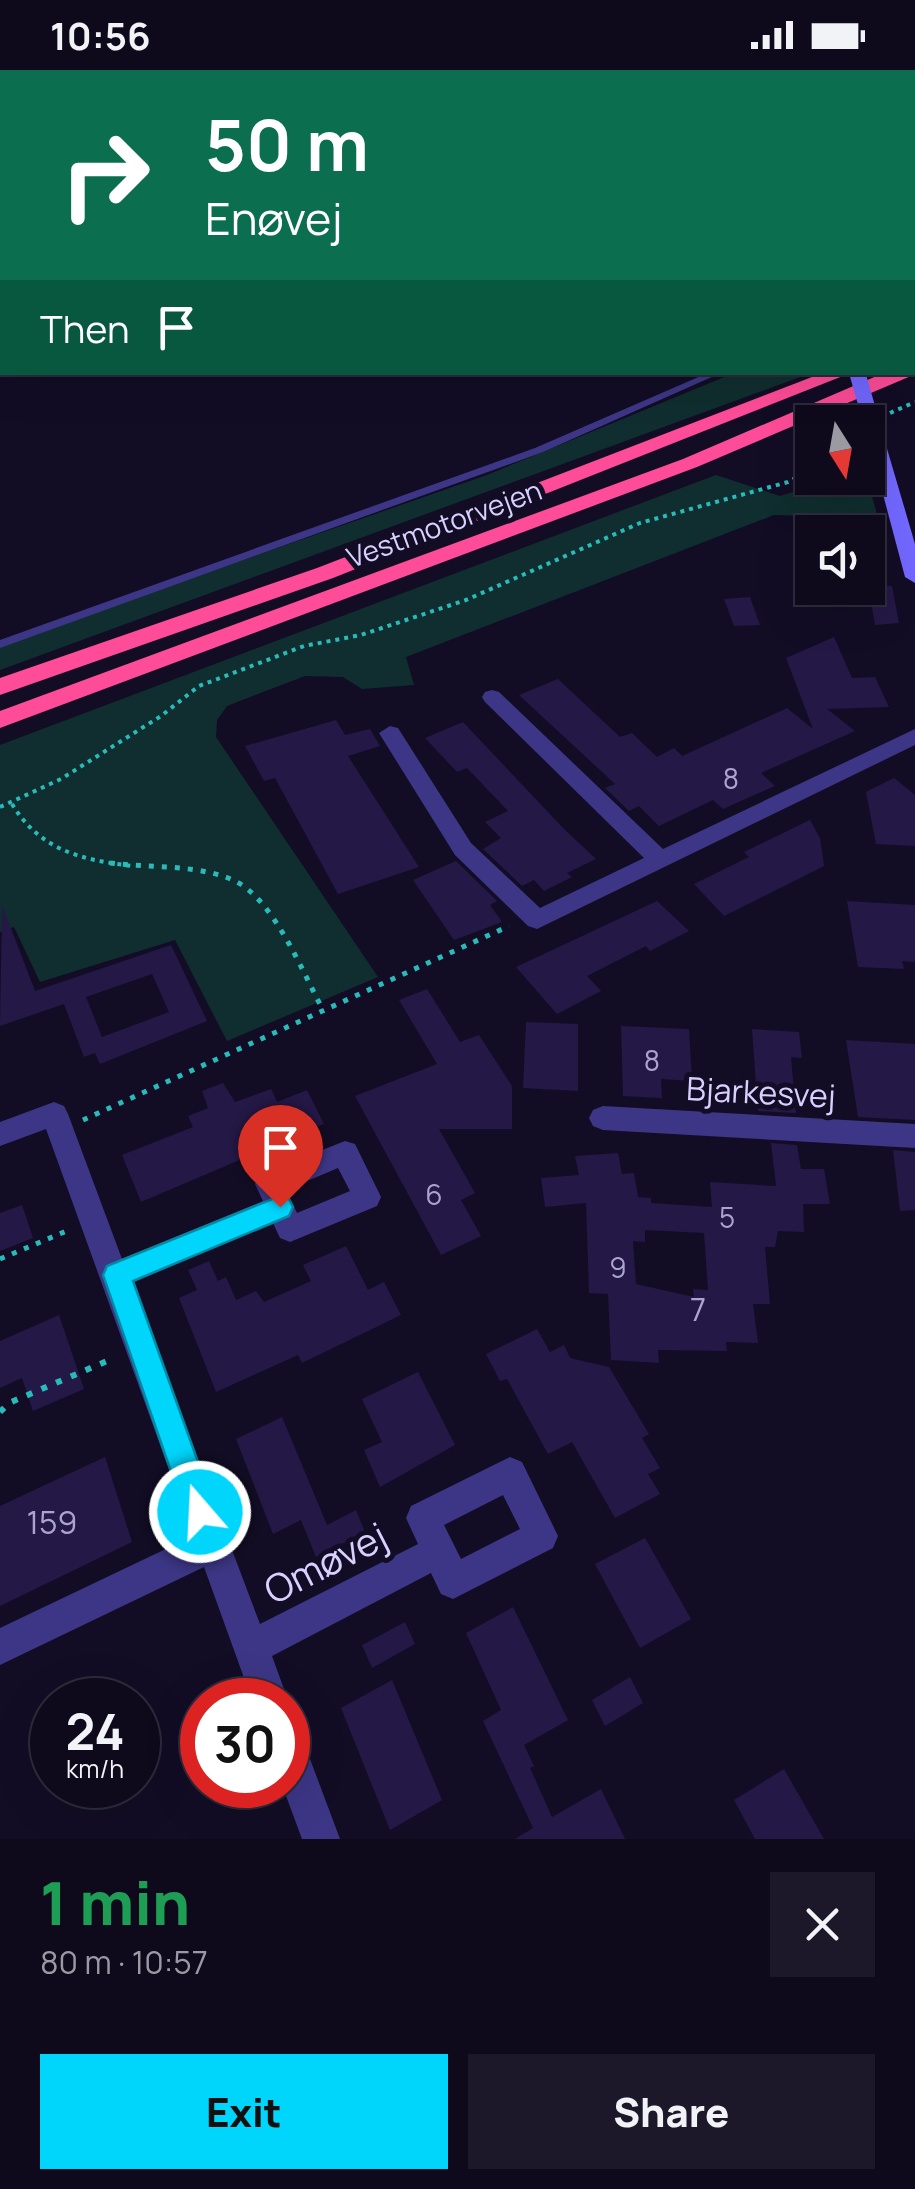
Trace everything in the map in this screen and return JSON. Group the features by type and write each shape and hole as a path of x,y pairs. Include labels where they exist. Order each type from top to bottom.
{"highway":[{"name":"Vestmotorvejen","path":"0,688 325,574 836,375"},
{"name":"Vestmotorvejen","path":"0,720 690,463 897,375"}],"street":[{"path":"858,375 914,572"},
{"path":"492,697 660,860"},
{"path":"390,734 463,849 537,920 915,736"},
{"path":"0,1134 54,1114 117,1275 262,1678"},
{"name":"Bjarkesvej","path":"603,1118 915,1136"},
{"path":"117,1275 280,1207"},
{"path":"0,1647 212,1545"},
{"name":"Omøvej","path":"251,1648 439,1551"},
{"path":"310,1808 321,1839"}],"lane":[{"path":"0,644 539,450 711,375"}],"path":[{"path":"0,807 61,778 161,716 199,686 304,646 361,635 466,600 640,523 795,478"},
{"path":"11,803 22,828 58,852 212,874 243,885 261,904 323,1010"},
{"path":"61,1130 515,923 537,920"},
{"path":"0,1260 95,1220"},
{"path":"0,1412 9,1403 142,1346"}],"green space":[{"path":"729,375 806,375 0,670 0,645 487,475"},
{"path":"716,475 780,496 795,491 795,495 872,495 877,515 774,515 406,657 414,685 362,689 343,677 305,676 227,706 217,720 216,737 378,977 227,1041 175,940 40,982 14,927 0,932 0,745"}],"building":[{"path":"885,586 892,586 899,623 875,625 872,605 885,605"},
{"path":"750,597 760,625 734,626 724,599"},
{"path":"834,637 852,678 875,677 889,707 827,709 855,731 761,773 775,786 723,809 713,800 659,826 639,806 629,811 605,788 615,784 519,695 558,679 620,737 632,733 657,757 674,748 682,756 787,708 813,729 786,658"},
{"path":"336,720 345,735 370,729 380,746 348,756 419,867 338,894 275,778 264,781 245,746"},
{"path":"463,722 596,859 567,873 572,877 544,891 534,880 522,886 483,849 501,838 485,822 508,811 467,768 457,772 425,738"},
{"path":"894,778 915,795 915,846 876,844 866,792"},
{"path":"810,820 820,838 824,866 724,916 694,884 749,857 744,852"},
{"path":"456,861 497,901 490,905 502,922 454,940 413,880"},
{"path":"657,901 689,931 650,951 646,946 587,976 601,991 557,1014 516,967"},
{"path":"847,901 915,905 915,962 902,961 904,969 858,967"},
{"path":"2,905 35,991 171,945 207,1021 100,1064 95,1053 84,1057 64,1004 0,1026","holes":["152,974 169,1012 102,1037 86,997"]},
{"path":"427,989 460,1042 479,1035 512,1086 512,1129 439,1129 475,1193 461,1200 481,1236 441,1255 355,1096 437,1064 399,1000"},
{"path":"526,1022 578,1024 578,1091 523,1088"},
{"path":"621,1026 689,1029 692,1081 661,1079 662,1098 623,1096"},
{"path":"752,1029 799,1032 802,1058 791,1057 796,1113 758,1111"},
{"path":"846,1040 915,1044 915,1120 858,1117"},
{"path":"223,1083 235,1102 271,1089 277,1102 307,1090 324,1124 141,1202 122,1155 193,1127 188,1116 208,1108 202,1091"},
{"path":"771,1143 797,1145 801,1169 824,1169 830,1204 803,1204 804,1232 778,1231 775,1247 765,1247 770,1304 753,1304 758,1343 726,1342 727,1351 658,1350 659,1363 611,1360 608,1294 589,1293 586,1203 545,1207 541,1178 579,1175 575,1156 618,1153 622,1174 634,1173 638,1197 651,1198 651,1203 712,1207 710,1182 776,1186","holes":["645,1230 704,1233 708,1290 693,1289 694,1297 636,1284 633,1241 645,1242"]},
{"path":"893,1150 915,1152 915,1210 900,1211"},
{"path":"22,1205 33,1238 0,1251 0,1213"},
{"path":"346,1246 368,1290 384,1282 401,1315 302,1363 298,1355 216,1392 179,1298 197,1290 188,1270 209,1261 218,1281 226,1277 236,1300 256,1291 264,1302 311,1281 303,1265"},
{"path":"59,1315 84,1389 33,1411 22,1378 0,1388 0,1341"},
{"path":"537,1329 550,1352 564,1345 570,1358 609,1367 649,1434 642,1438 660,1468 648,1474 660,1494 615,1518 572,1442 548,1454 507,1379 500,1381 486,1354"},
{"path":"418,1372 455,1445 380,1487 364,1450 382,1442 362,1399"},
{"path":"282,1417 327,1525 356,1510 365,1532 316,1557 301,1520 273,1534 236,1439"},
{"path":"105,1457 132,1542 0,1606 0,1506"},
{"path":"645,1538 691,1619 640,1648 595,1564"},
{"path":"513,1607 568,1720 524,1745 552,1817 601,1789 625,1839 515,1839 533,1828 483,1721 501,1710 466,1633"},
{"path":"405,1622 415,1644 372,1668 362,1645"},
{"path":"630,1677 643,1703 605,1726 592,1700"},
{"path":"392,1680 442,1800 390,1830 341,1708"},
{"path":"784,1769 824,1839 755,1839 734,1800"}],"route":[{"path":"200,1512 117,1275 280,1207"}]}
